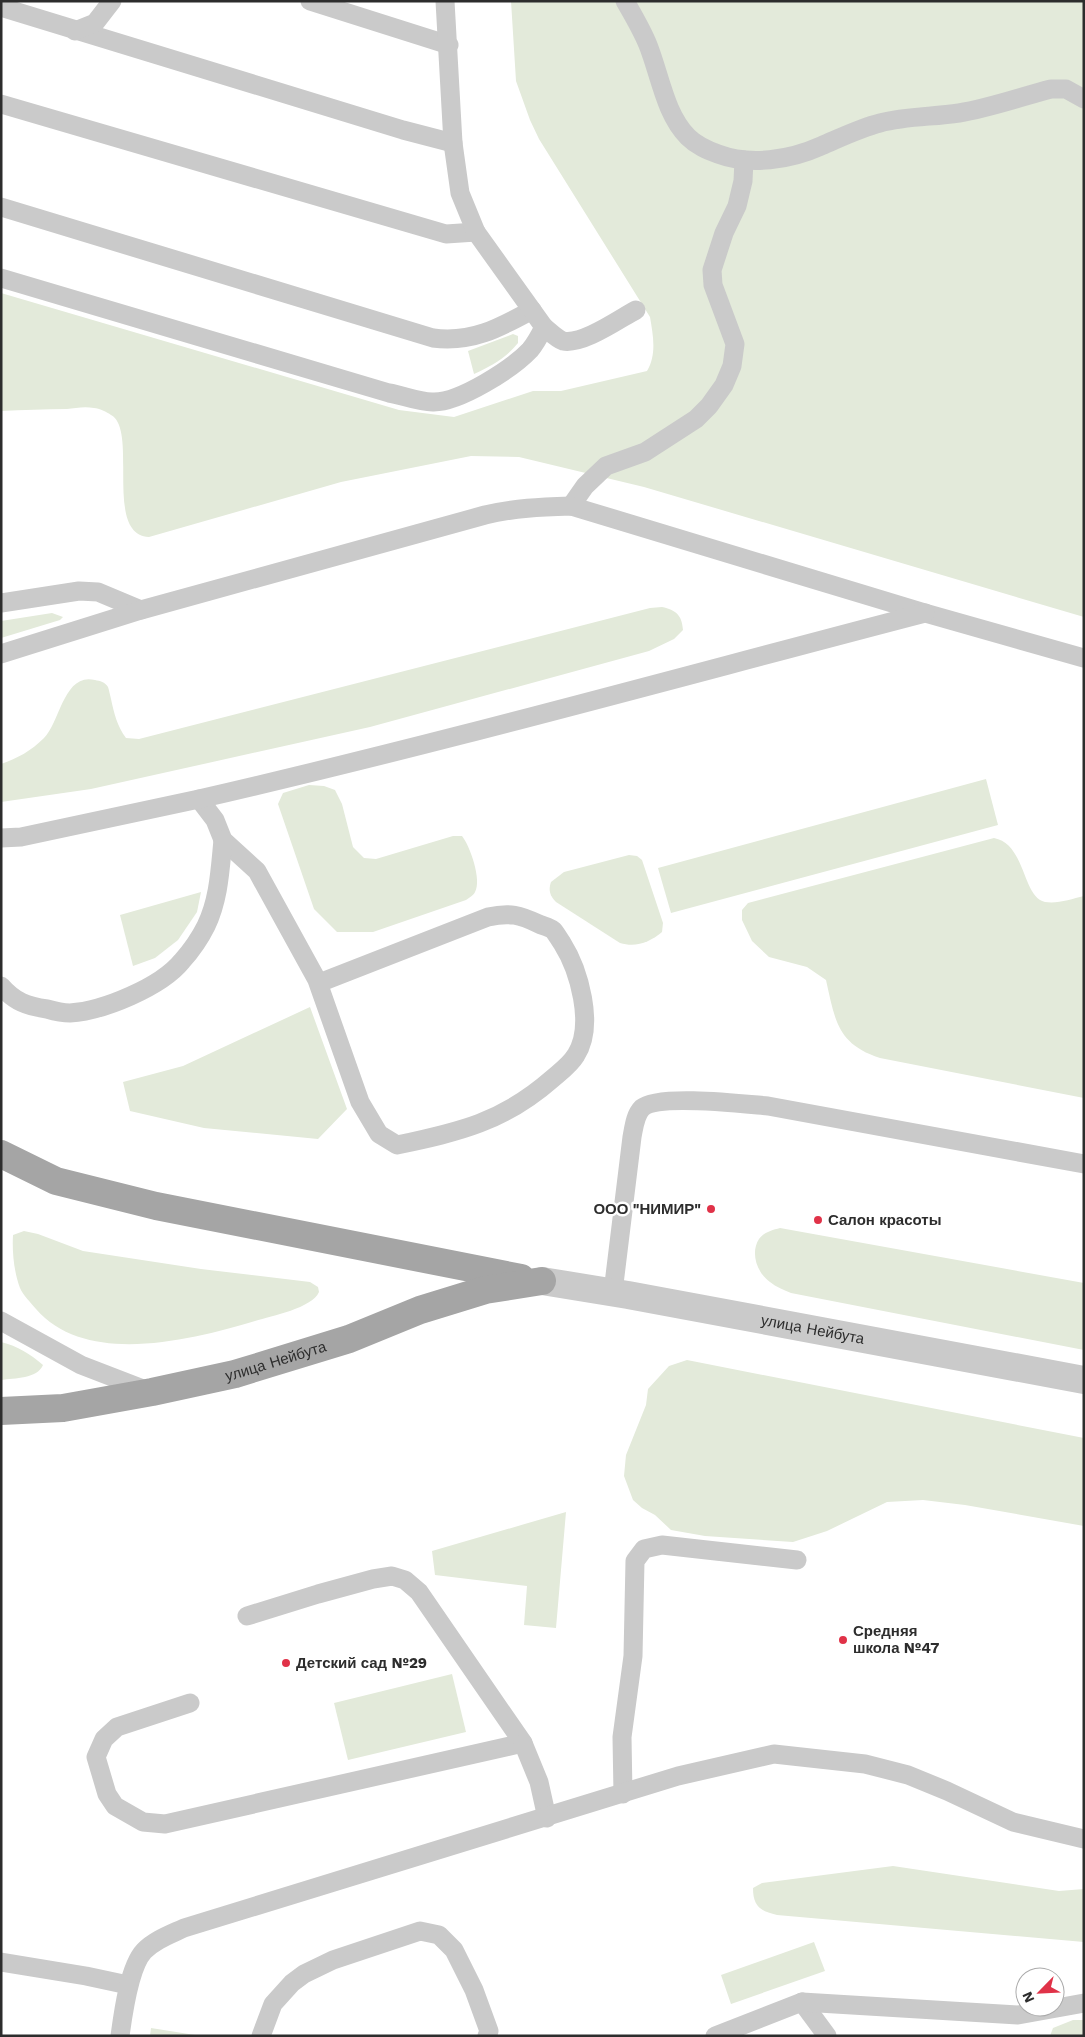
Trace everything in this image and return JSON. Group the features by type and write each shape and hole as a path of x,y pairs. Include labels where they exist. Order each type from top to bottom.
{"main road":[{"name":"улица Нейбута","path":"1,1154 56,1182 156,1206 542,1281"},
{"name":"улица Нейбута","path":"1,1411 62,1408 152,1392 235,1374 349,1339 420,1310 484,1290 542,1281"}],"street":[{"name":"улица Нейбута","path":"542,1281 613,1292 1084,1380"}],"lane":[{"path":"75,31 95,23 112,1"},
{"path":"310,1 449,45"},
{"path":"445,1 449,45 453,143 460,193 476,232 544,327 561,340 573,341 598,331 636,310"},
{"path":"625,1 648,43 672,113 680,129 699,147 722,156 744,160 769,160 819,147 841,136 879,123 910,117 960,113 1050,89 1066,89 1084,99"},
{"path":"1,7 403,130 453,143"},
{"path":"1,104 446,234 476,232"},
{"path":"571,506 585,486 606,466 645,452 696,419 709,406 724,385 732,366 735,344 712,285 712,270 724,233 737,206 743,181 744,160"},
{"path":"1,207 433,338 452,340 499,328 532,310"},
{"path":"1,278 389,393 433,403 464,394 514,364 531,348 544,327"},
{"path":"1,654 141,610 510,509 533,506 571,506 924,613 1084,658"},
{"path":"1,604 79,591 98,592 141,610"},
{"path":"1,838 21,837 199,799 449,738 924,613"},
{"path":"199,799 215,820 223,840 257,871 318,983 360,1102 379,1134 397,1145 445,1135 489,1121 531,1098 569,1064 577,1054 583,1032 584,1000 571,957 554,931 520,915 503,914 488,917 318,983"},
{"path":"1,986 8,994 27,1006 68,1013 98,1009 150,987 182,962 205,927 214,906 220,881 223,840"},
{"path":"613,1292 635,1123 637,1116 643,1108 657,1102 717,1102 768,1106 1084,1164"},
{"path":"1,1321 81,1365 152,1392"},
{"path":"624,1794 622,1737 633,1656 634,1561 644,1550 662,1545 796,1560"},
{"path":"247,1616 373,1579 392,1576 405,1580 419,1592 523,1742 539,1782 547,1818"},
{"path":"190,1703 117,1727 104,1739 96,1757 107,1794 115,1806 133,1818 143,1822 165,1824 523,1742"},
{"path":"120,2036 128,1985 142,1953 158,1940 184,1928 547,1818 678,1776 774,1754 865,1764 908,1775 947,1790 1013,1822 1084,1839"},
{"path":"261,2036 273,2004 292,1983 304,1974 333,1960 420,1930 439,1935 454,1950 474,1990 488,2031 487,2036"},
{"path":"1,1962 128,1985"},
{"path":"715,2036 802,2002 1018,2016 1084,2003"},
{"path":"802,2002 827,2036"}],"green space":[{"path":"511,1 1084,1 1084,617 644,487 519,457 471,456 341,482 149,537 135,532 128,519 124,501 122,440 119,424 111,415 101,409 87,407 1,411 1,293 399,410 454,417 533,391 561,391 647,371 653,351 650,317 539,139 530,120 516,81"},
{"path":"513,334 518,336 518,343 498,361 474,374 468,351"},
{"path":"662,607 671,610 680,617 683,630 674,639 649,651 370,727 91,789 1,802 1,764 24,754 44,738 50,731 69,691 76,683 85,680 95,680 107,685 120,729 126,738 139,739 650,608"},
{"path":"52,613 63,617 60,620 1,638 1,621"},
{"path":"986,779 998,825 671,913 658,868"},
{"path":"309,785 324,786 335,790 342,804 353,847 364,858 376,859 453,836 462,836 468,847 476,872 477,887 472,896 466,900 373,932 337,932 314,909 278,804 283,793"},
{"path":"994,838 1004,842 1012,850 1032,891 1038,898 1045,902 1055,902 1084,896 1084,1098 880,1058 866,1052 855,1046 840,1029 832,1007 826,980 807,967 769,957 752,941 742,920 742,910 748,903"},
{"path":"629,855 637,856 642,860 663,923 662,932 657,936 648,941 632,945 620,943 556,902 550,890 551,882 564,872"},
{"path":"201,892 197,912 178,940 155,958 133,966 120,915"},
{"path":"310,1007 347,1109 318,1139 204,1128 130,1111 123,1082 183,1066"},
{"path":"780,1228 1084,1283 1084,1350 791,1293 765,1278 756,1262 755,1250 759,1239 768,1232"},
{"path":"24,1231 38,1234 83,1251 201,1269 310,1282 318,1287 319,1292 308,1303 291,1311 171,1341 140,1344 110,1343 82,1338 57,1327 36,1309 21,1291 13,1255 13,1235"},
{"path":"1,1342 24,1351 33,1357 43,1365 40,1370 31,1375 1,1380"},
{"path":"687,1360 1084,1438 1084,1526 965,1505 923,1500 887,1502 827,1531 793,1542 705,1536 671,1530 655,1515 642,1508 633,1500 624,1476 626,1455 646,1405 648,1389 669,1366"},
{"path":"566,1512 556,1628 524,1625 527,1586 435,1575 432,1551"},
{"path":"452,1674 466,1732 348,1760 334,1703"},
{"path":"893,1866 1059,1891 1084,1889 1084,1942 777,1915 766,1912 759,1907 754,1899 753,1888 762,1883"},
{"path":"814,1942 825,1971 731,2004 721,1975"},
{"path":"1073,2020 1084,2020 1084,2036 1050,2036 1053,2028"},
{"path":"151,2028 195,2035 199,2036 150,2036"}],"place":[{"name":"ООО \"НИМИР\"","path":"711,1209"},
{"name":"Салон красоты","path":"818,1220"},
{"name":"Средняя школа №47","path":"843,1640"},
{"name":"Детский сад №29","path":"286,1663"}]}
